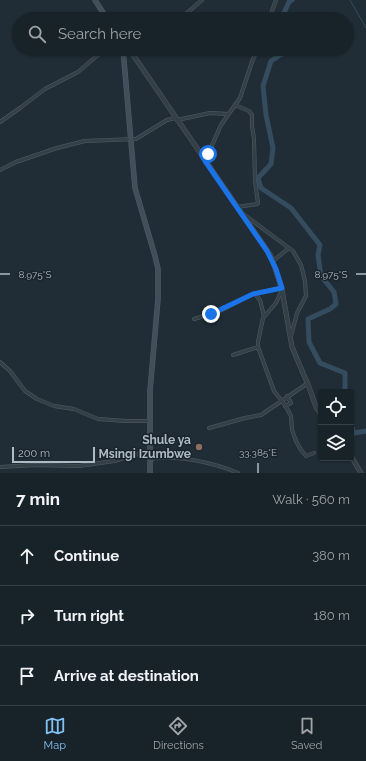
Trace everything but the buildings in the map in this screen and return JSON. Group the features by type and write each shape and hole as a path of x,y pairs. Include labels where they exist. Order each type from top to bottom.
{"main road":[{"path":"95,0 103,12"},
{"path":"124,56 137,197 156,256 158,269 158,299 150,391 150,473"}],"street":[{"path":"188,12 202,0"},
{"path":"272,12 276,0"},
{"path":"0,122 45,89 78,72 97,56"},
{"path":"135,56 176,119 265,247 273,262 282,289 290,338 294,352 318,410"},
{"path":"205,161 228,114 240,98 254,56"},
{"path":"235,105 249,111 252,115 254,139 254,181 258,203 237,207"},
{"path":"0,170 16,162 57,148 85,141 137,139 167,120 210,114 228,114"},
{"path":"241,212 289,248 295,253 299,260 304,273 306,296 297,313 290,338"},
{"path":"273,262 289,248"},
{"path":"194,319 218,312 255,294 282,289"},
{"path":"282,289 276,303 264,316 258,347 274,391 291,417 293,434 301,450 306,456 314,453"},
{"path":"255,294 260,300 264,316"},
{"path":"233,355 258,347"},
{"path":"0,362 10,371 25,391 37,399 54,406 74,409 98,419 132,422 150,421"},
{"path":"208,428 261,415 308,383"},
{"path":"285,406 291,404 287,396"},
{"path":"0,467 36,465 79,466 114,460 141,452 150,451"},
{"path":"150,459 172,458 204,463 238,473"},
{"path":"354,461 362,473"}],"waterway":[{"path":"284,12 289,2 292,0"},
{"path":"350,0 366,28"},
{"path":"279,56 271,61 263,86 266,115 273,148 271,164 258,178 261,188 291,208 320,245 318,255 321,276 334,292 336,304 330,309 308,319 309,342 320,363 345,373 345,389"},
{"path":"354,433 366,431"}],"place":[{"name":"Shule ya Msingi Izumbwe","path":"199,447"}],"route":[{"path":"208,154 205,161 267,251 276,269 282,288 253,294 211,314"}]}
